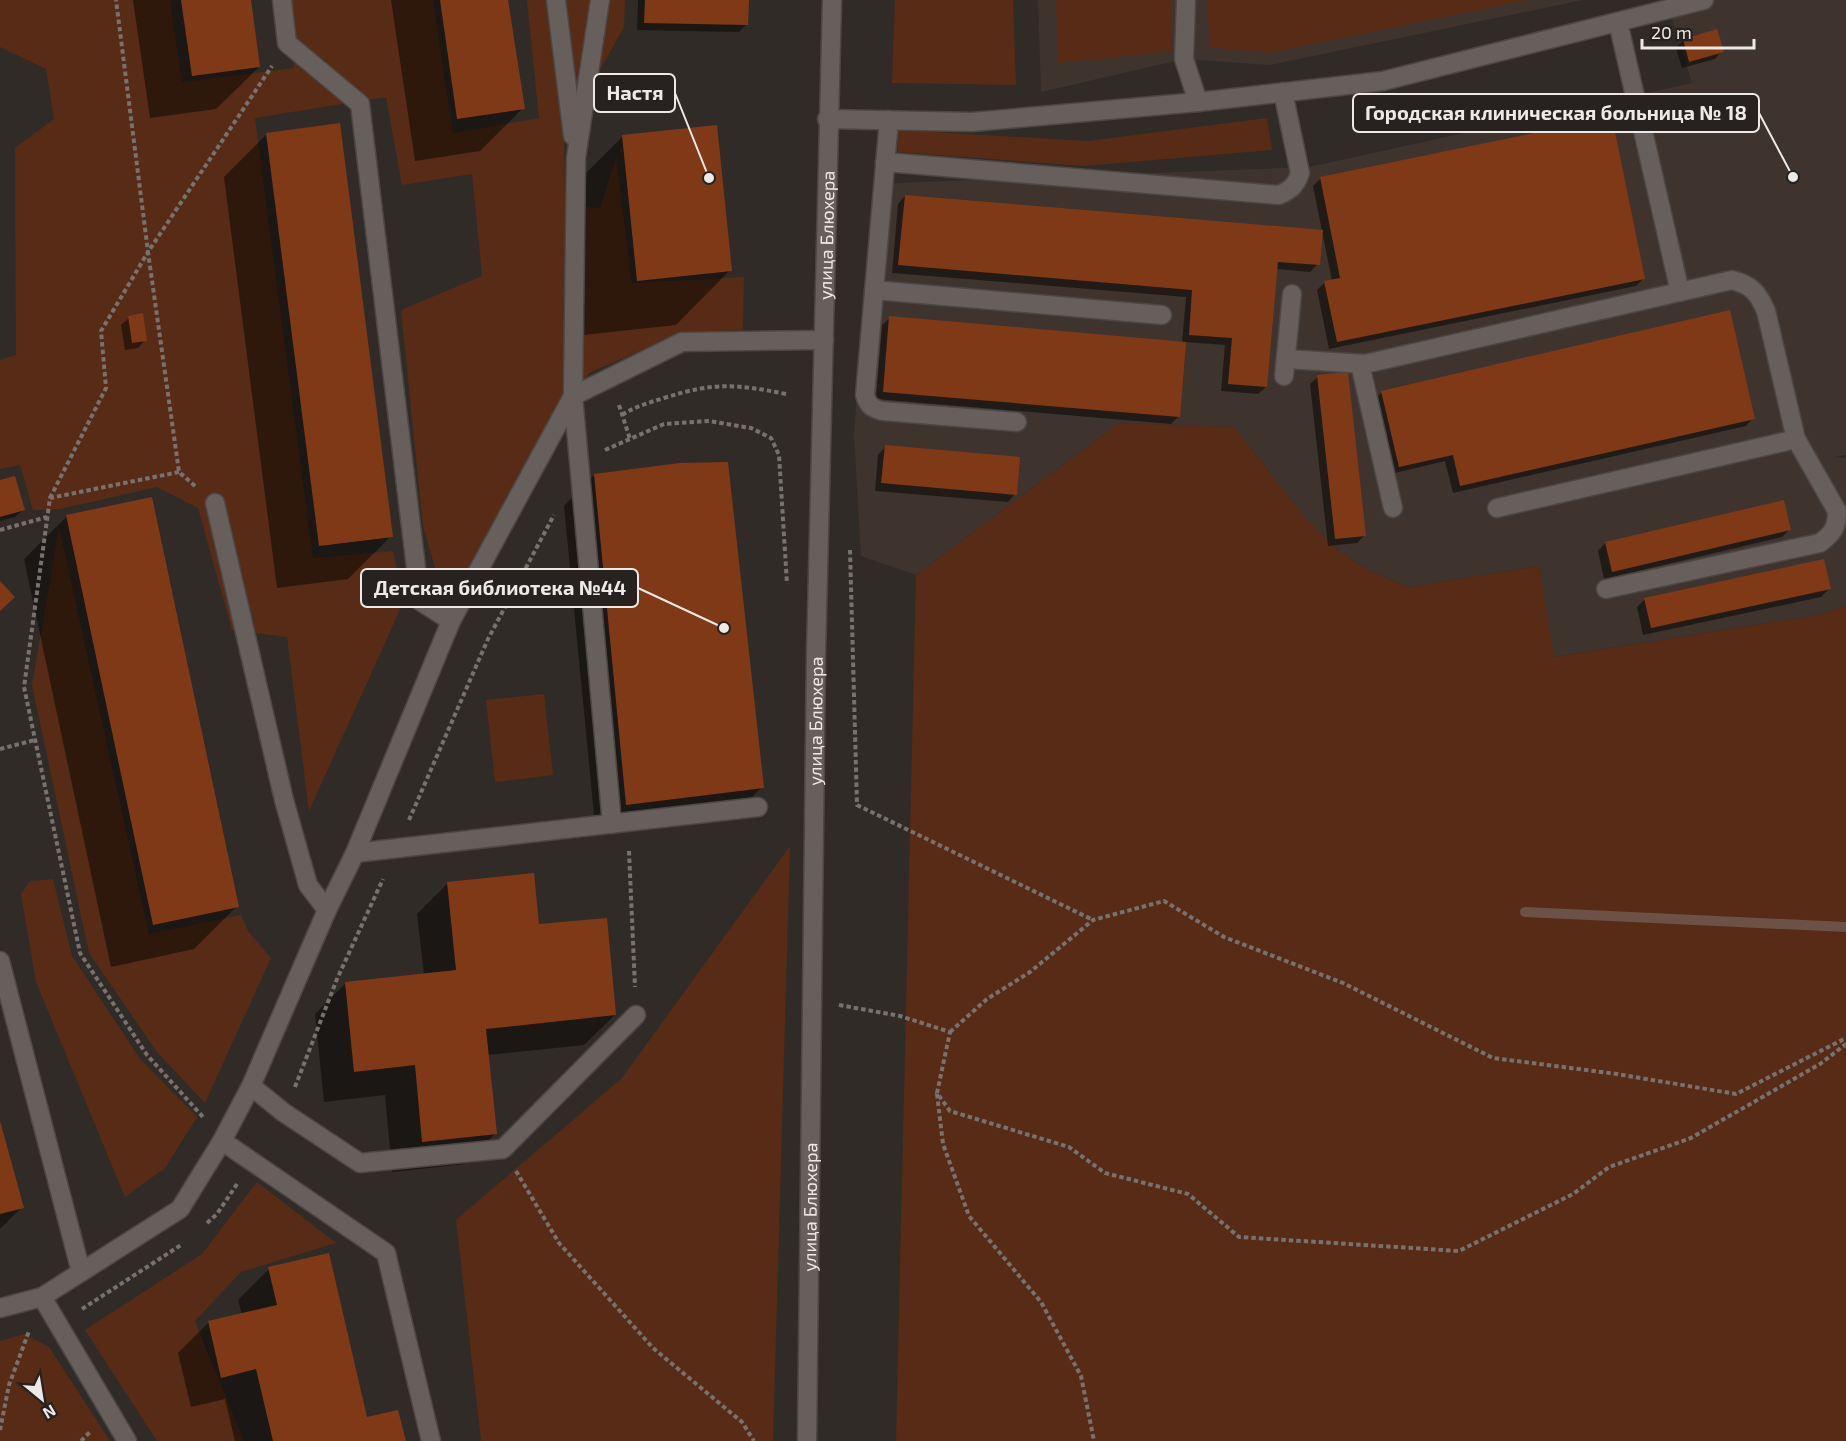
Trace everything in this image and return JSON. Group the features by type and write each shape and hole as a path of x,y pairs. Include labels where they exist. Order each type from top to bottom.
{"street":[{"path":"282,0 287,43 360,104 420,601 451,621"},
{"path":"556,0 576,158"},
{"path":"600,0 576,158 573,396 619,823"},
{"name":"улица Блюхера","path":"807,1441 816,654 827,119 832,0"},
{"path":"1186,0 1184,58 1198,102"},
{"path":"827,119 972,122 1198,102 1383,81 1704,0"},
{"path":"1618,22 1680,292"},
{"path":"885,162 1279,195 1296,183 1300,173 1283,92"},
{"path":"889,120 865,395 872,408 1017,423"},
{"path":"1292,294 1285,367 1360,364 1732,280 1747,284 1758,293 1766,311 1796,439 1838,501 1837,524 1833,532 1820,543 1606,589"},
{"path":"874,290 1162,315"},
{"path":"0,1308 42,1297 180,1209 222,1141 251,1086 327,910 355,853 451,621 573,396 682,342 824,340"},
{"path":"1360,364 1393,508"},
{"path":"1497,508 1796,439"},
{"path":"215,503 284,800 308,885 327,910"},
{"path":"355,853 758,807"},
{"path":"0,961 81,1272"},
{"path":"251,1086 283,1112 360,1163 503,1149 636,1015"},
{"path":"222,1141 386,1253 431,1441"},
{"path":"42,1297 128,1441"}],"path":[{"path":"116,0 179,472 215,503"},
{"path":"206,1119 147,1055 80,953 24,687 50,498 106,388 100,332 148,252 287,43"},
{"path":"622,415 639,405 709,386 737,385 786,394"},
{"path":"579,466 610,447 664,424 710,421 751,428 771,438 779,455 787,594"},
{"path":"50,498 179,472"},
{"path":"283,1112 337,979 488,639 558,507"},
{"path":"0,530 47,517"},
{"path":"850,545 857,805 1093,920"},
{"path":"0,749 35,740"},
{"path":"619,823 636,1015"},
{"path":"1094,1441 1080,1376 1041,1302 969,1216 943,1144 937,1093 950,1032 987,999 1029,972 1093,920 1164,901 1224,937 1343,983 1493,1058 1617,1074 1736,1094 1846,1038"},
{"path":"812,1000 900,1016 950,1032"},
{"path":"937,1093 950,1111 1069,1148 1105,1173 1188,1194 1239,1237 1459,1251 1573,1194 1609,1167 1691,1138 1820,1064 1846,1044"},
{"path":"503,1149 559,1243 652,1348 742,1422 754,1441"},
{"path":"200,1229 218,1214 252,1162"},
{"path":"58,1324 182,1244"},
{"path":"0,1430 9,1385 42,1297"}],"shaded area":[{"path":"0,0 170,0 182,82 294,68 287,0 433,0 453,133 539,118 527,0 625,0 624,27 564,134 565,205 600,208 616,157 632,283 744,277 743,330 684,332 589,373 453,597 436,571 423,526 401,310 482,276 472,174 402,185 386,97 255,118 313,558 393,551 404,601 309,811 287,637 232,630 198,508 157,487 60,509 33,510 20,465 0,469 0,360 16,355 15,148 54,119 46,69 0,47"},
{"path":"895,0 1013,0 1016,85 892,83"},
{"path":"1038,0 1583,0 1270,65 1184,59 1041,92"},
{"path":"1056,0 1172,0 1172,51 1058,63"},
{"path":"1207,0 1526,0 1269,53 1210,47"},
{"path":"1666,0 1846,0 1846,455 1833,457 1846,458 1846,606 1818,615 1553,657 1539,566 1409,587 1368,570 1338,550 1304,516 1234,427 1119,423 916,575 861,556 854,434 874,184 1309,167 1692,83"},
{"path":"1267,118 1272,150 1083,166 898,152 898,130 1088,141"},
{"path":"1119,423 1234,427 1304,516 1338,550 1368,570 1409,587 1539,566 1554,657 1818,615 1846,606 1846,1441 896,1441 916,575"},
{"path":"59,527 149,934 241,915 248,931 271,958 205,1103 157,1052 89,953 32,685"},
{"path":"544,694 553,775 495,782 486,700"},
{"path":"790,846 773,1441 481,1441 456,1220 622,1078"},
{"path":"53,879 72,956 140,1059 197,1117 165,1168 125,1197 36,982 21,894 30,881"},
{"path":"257,1182 336,1243 241,1272 195,1321 244,1441 157,1441 85,1330 202,1254"},
{"path":"24,1334 49,1347 110,1441 0,1441 0,1341"}],"building":[{"path":"181,0 251,0 260,67 192,76"},
{"path":"440,0 508,0 525,109 457,119"},
{"path":"645,0 749,0 748,25 644,23"},
{"path":"1717,29 1724,52 1689,62 1683,39"},
{"path":"1612,117 1645,279 1337,342 1324,281 1340,278 1320,177"},
{"path":"340,123 393,537 319,546 266,133"},
{"path":"717,125 732,271 637,281 622,135"},
{"path":"905,195 1323,230 1320,265 1278,262 1267,387 1228,384 1232,338 1189,335 1192,290 898,265"},
{"path":"1730,310 1755,419 1460,486 1453,455 1399,467 1381,391"},
{"path":"143,313 147,341 132,343 128,316"},
{"path":"889,316 1186,342 1180,417 883,392"},
{"path":"1348,372 1366,536 1335,539 1317,375"},
{"path":"885,445 1020,457 1017,495 881,483"},
{"path":"728,462 764,788 626,805 594,474 680,463"},
{"path":"15,476 25,510 0,517 0,480"},
{"path":"152,497 239,907 153,925 66,515"},
{"path":"1784,500 1791,530 1612,572 1605,542"},
{"path":"1824,559 1831,589 1651,628 1644,598"},
{"path":"0,581 15,597 0,611"},
{"path":"534,873 539,924 607,918 616,1015 486,1029 497,1134 422,1142 415,1065 354,1072 345,982 456,970 447,882"},
{"path":"0,1121 24,1208 0,1214"},
{"path":"329,1253 367,1417 398,1410 406,1441 273,1441 256,1369 221,1378 208,1321 277,1305 268,1267"}],"waterway":[{"path":"1525,912 1846,927"}],"place":[{"name":"Городская клиническая больница № 18","path":"1793,177"},
{"name":"Настя","path":"709,178"},
{"name":"Детская библиотека №44","path":"724,628"}]}
